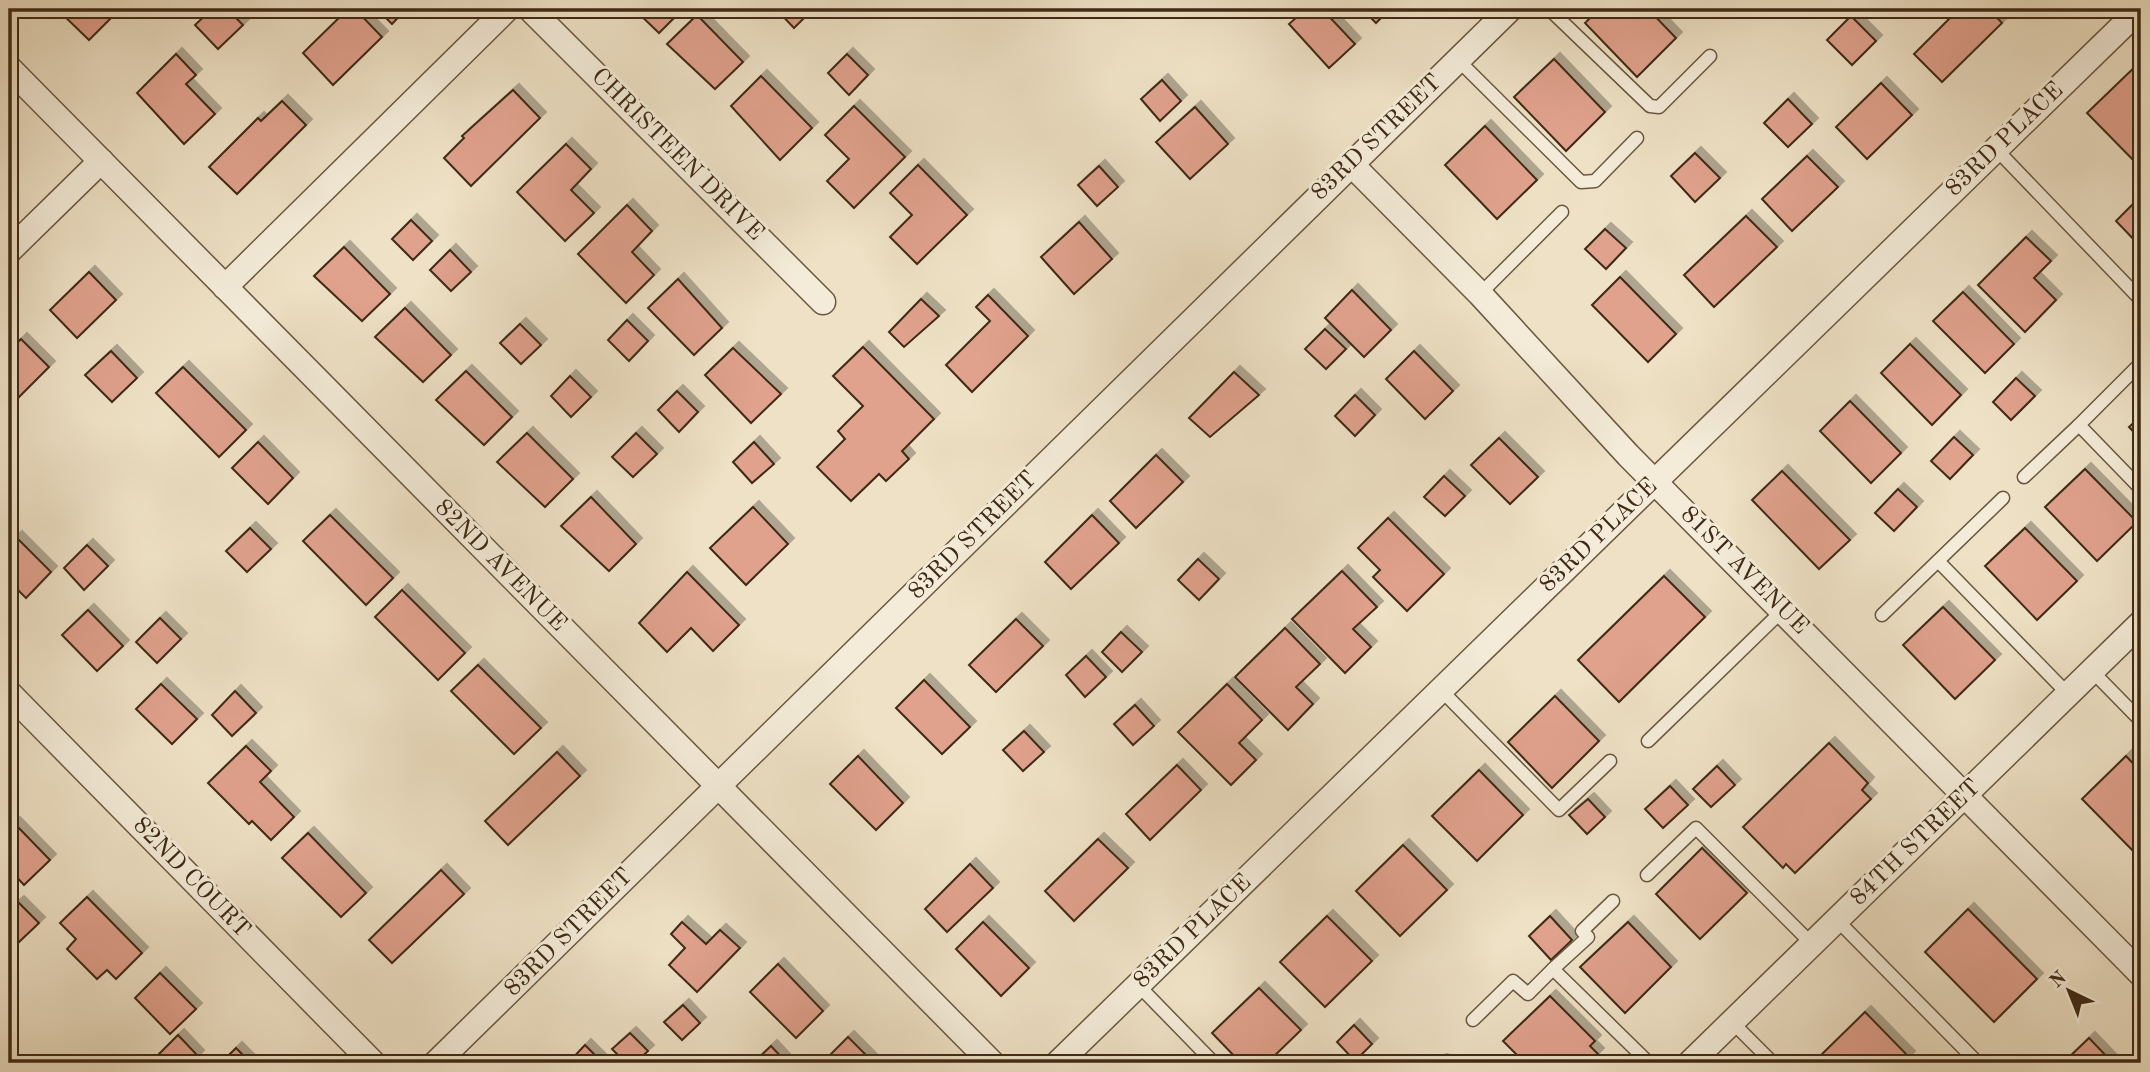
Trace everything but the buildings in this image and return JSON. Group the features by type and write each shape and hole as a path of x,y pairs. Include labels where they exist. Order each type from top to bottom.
{"street":[{"path":"225,287 507,9"},
{"name":"CHRISTEEN DRIVE","path":"530,9 823,302"},
{"name":"83RD STREET","path":"436,1063 1510,9"},
{"name":"83RD PLACE","path":"1059,1063 2140,9"},
{"name":"82ND AVENUE","path":"9,68 992,1063"},
{"path":"9,251 101,161"},
{"name":"81ST AVENUE","path":"1351,164 1480,294 1655,481 2141,974"},
{"name":"84TH STREET","path":"1690,1063 2141,623"},
{"name":"82ND COURT","path":"9,693 373,1063"}],"lane":[{"path":"1549,9 1650,106 1659,107 1710,56"},
{"path":"1458,60 1581,182 1595,181 1637,138"},
{"path":"1996,149 2141,300"},
{"path":"1480,294 1562,212"},
{"path":"2024,477 2140,364"},
{"path":"2079,425 2141,489"},
{"path":"1882,615 2003,498"},
{"path":"1938,561 2068,694"},
{"path":"1648,741 1783,610"},
{"path":"2092,671 2141,721"},
{"path":"1441,690 1559,810 1610,761"},
{"path":"1647,875 1696,828 1812,944"},
{"path":"1473,1020 1513,981 1528,994 1588,937 1582,931 1613,901"},
{"path":"1837,920 1975,1060"},
{"path":"1553,969 1649,1063"},
{"path":"1138,985 1214,1063"},
{"path":"1732,1022 1773,1063"}]}
